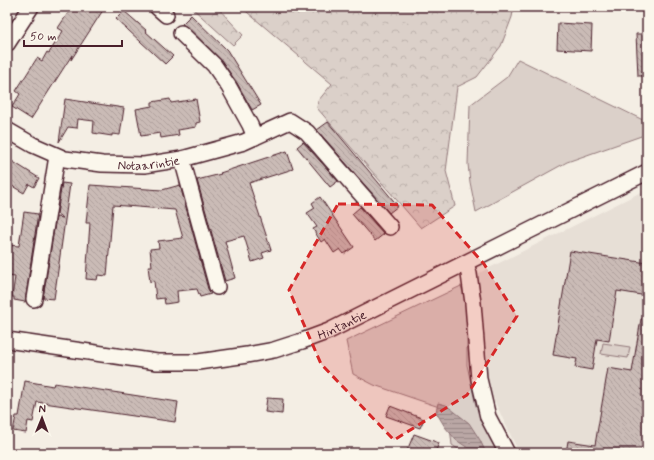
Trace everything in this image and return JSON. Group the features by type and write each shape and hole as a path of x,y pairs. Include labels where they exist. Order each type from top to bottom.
{"street":[{"path":"7,44 31,7"},
{"path":"181,32 214,65 229,87 255,137"},
{"name":"Notaarintie","path":"7,130 33,145 65,159 102,164 144,165 182,159 244,142 290,121 307,132 390,226"},
{"path":"34,300 57,156"},
{"path":"182,159 217,287"},
{"name":"Hintantie","path":"7,340 157,362 198,362 274,350 302,342 329,331 647,172"},
{"path":"466,263 473,303 479,379 488,417 507,453"}],"highlighted area":[{"path":"338,204 432,205 484,264 517,316 467,395 394,440 321,364 289,290"}],"shaded area":[{"path":"647,189 647,453 519,453 485,381 477,274"},
{"path":"438,403 446,405 469,423 486,453 469,453 468,448 456,440 445,427 436,412"}],"green space":[{"path":"191,7 217,7 243,35 233,45"},
{"path":"241,7 514,7 512,17 501,46 477,77 457,87 446,171 455,206 421,228 317,108 318,101 332,84"},
{"path":"518,59 647,122 647,134 567,162 476,212 468,164 470,105 507,77"},
{"path":"461,286 467,306 467,365 476,406 497,449 471,453 464,453 452,445 448,410 374,385 353,374 346,341"},
{"path":"603,343 630,347 628,358 601,354"}],"building":[{"path":"72,7 105,7 31,119 12,107 20,94 16,91 37,58 42,61 47,52 49,53 63,31 58,28"},
{"path":"124,11 173,56 165,64 116,19"},
{"path":"191,15 227,50 261,105 252,110 237,83 221,60 182,24"},
{"path":"558,23 592,25 591,51 557,49"},
{"path":"636,34 647,34 647,76 638,76"},
{"path":"65,99 124,108 120,135 112,134 112,136 93,133 94,121 78,119 77,128 68,127 59,142"},
{"path":"170,99 171,103 196,99 200,122 196,123 196,127 178,130 179,135 161,138 160,133 141,136 136,109 152,106 152,102"},
{"path":"328,122 398,206 389,213 317,130"},
{"path":"303,142 338,181 330,187 297,147"},
{"path":"287,151 293,169 249,183 271,250 262,253 264,258 252,262 244,236 225,241 235,278 225,281 197,180 221,174 220,173"},
{"path":"7,158 39,178 34,187 29,184 24,193 7,183"},
{"path":"62,183 70,184 54,299 43,298 56,217 63,218 57,214"},
{"path":"90,185 162,190 180,185 208,289 211,294 200,297 197,289 177,291 178,302 165,304 164,298 156,299 154,281 150,282 148,266 152,266 150,249 159,248 158,241 183,238 175,210 113,205 107,276 98,275 97,280 86,279 90,223 86,223"},
{"path":"320,197 354,247 344,254 340,249 334,253 325,239 321,242 313,229 317,227 307,213 315,208 312,203"},
{"path":"360,207 384,234 375,241 352,214"},
{"path":"24,212 38,214 25,302 14,300 14,297 12,297 15,277 7,276 7,245 19,246"},
{"path":"570,251 647,263 647,296 617,291 609,341 597,339 592,370 575,367 577,359 553,355"},
{"path":"641,319 647,319 647,453 566,453 568,441 595,445 608,368 632,372"},
{"path":"25,381 53,386 54,383 178,402 175,422 37,402 33,422 28,421 26,433 13,431 16,416 19,416"},
{"path":"267,398 283,399 282,414 265,412"},
{"path":"390,406 424,419 420,428 386,416"},
{"path":"414,434 439,443 435,453 406,453"}]}
